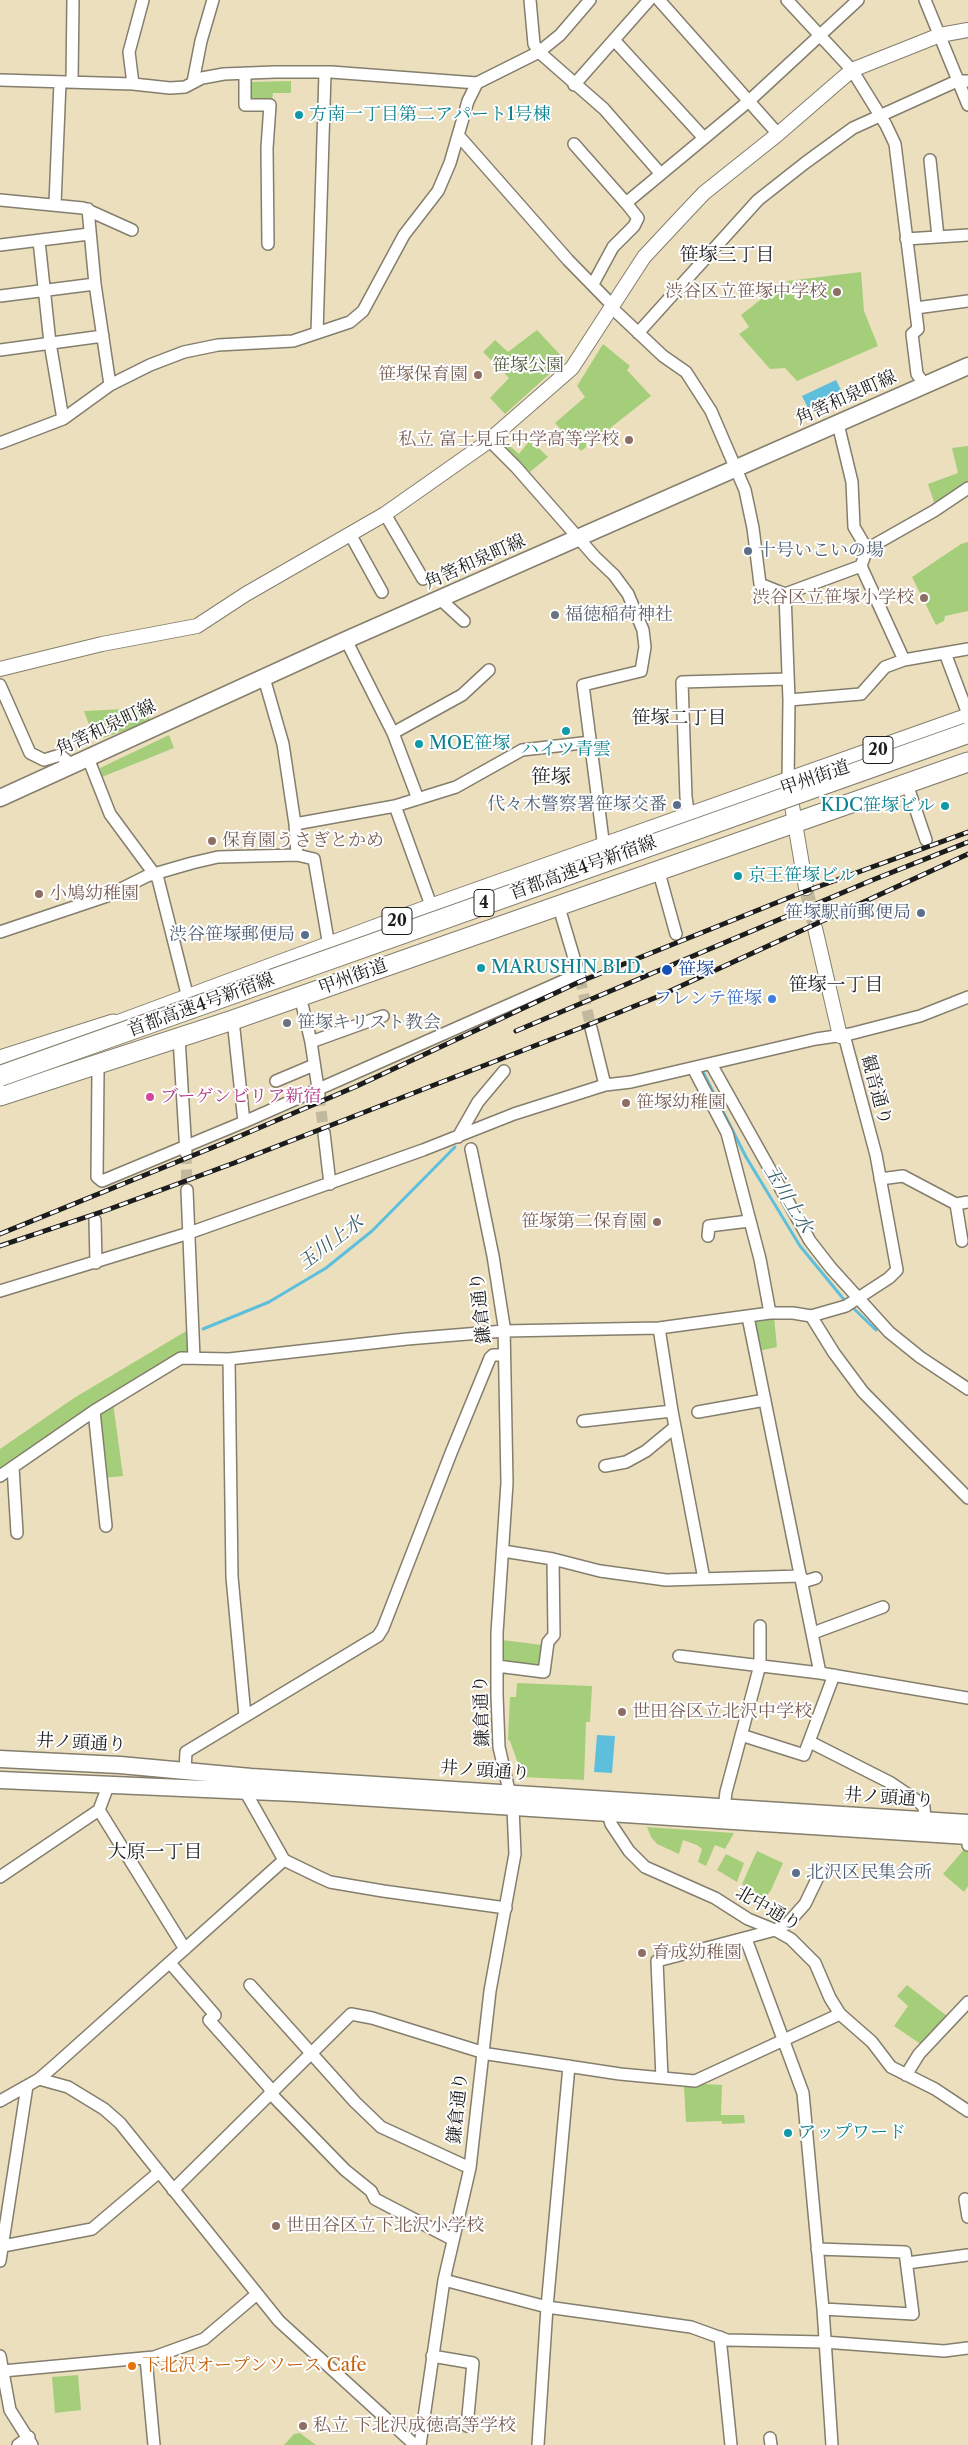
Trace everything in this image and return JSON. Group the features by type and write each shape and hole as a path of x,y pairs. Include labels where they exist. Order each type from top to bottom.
{"highway":[{"name":"20","path":"788,785 968,718"},
{"name":"甲州街道","path":"0,1070 129,1020 432,908 689,818 968,725"},
{"name":"首都高速4号新宿線","path":"0,1076 968,733"},
{"name":"首都高速4号新宿線","path":"0,1089 968,747"},
{"name":"甲州街道","path":"0,1096 233,1020 704,854 899,783 968,754"},
{"name":"20","path":"899,783 968,762"},
{"path":"0,1060 129,1020"},
{"name":"20","path":"0,1106 98,1073 154,1046"}],"main road":[{"name":"角筈和泉町線","path":"0,798 346,640 968,366"},
{"name":"井ノ頭通り","path":"0,1759 120,1765 511,1800 608,1814 968,1836"},
{"name":"井ノ頭通り","path":"0,1780 108,1786 724,1808 968,1823"}],"street":[{"path":"55,204 74,0"},
{"path":"133,84 129,52 144,0"},
{"path":"193,82 201,41 214,0"},
{"path":"530,0 534,44 539,52 574,85 604,109 660,173"},
{"path":"0,80 133,84 170,88 185,87 193,82 224,74 325,73 477,83 539,52 560,35 590,0"},
{"path":"574,85 649,0"},
{"path":"659,0 750,100 778,134"},
{"path":"787,0 852,70 895,144 918,329 912,334 917,374 925,385"},
{"path":"626,203 750,100 858,0"},
{"path":"925,0 962,81 968,105"},
{"path":"0,669 99,645 197,626 246,594 385,514 490,441 572,368 644,257 704,193 778,134 852,70 940,35 968,30"},
{"path":"614,40 704,138"},
{"path":"245,73 245,105 270,105 267,148 268,244"},
{"path":"317,333 325,73"},
{"path":"638,333 758,200 853,128 962,81"},
{"path":"0,443 63,419 110,385 150,365 200,348 240,343 292,341 350,322 364,312 404,235 438,191 468,101 477,83"},
{"path":"458,135 611,306 663,356 686,372 711,411 737,468 753,528 760,584 785,594 861,566"},
{"path":"574,144 638,218 634,226 613,247 593,284"},
{"path":"930,160 938,237"},
{"path":"0,200 55,204 88,209 132,230"},
{"path":"88,209 95,284 110,385"},
{"path":"0,245 89,234"},
{"path":"906,239 968,235"},
{"path":"39,241 50,343 63,419"},
{"path":"0,296 95,284"},
{"path":"916,308 968,301"},
{"path":"0,350 103,336"},
{"path":"838,424 852,482 854,527 867,549"},
{"path":"490,441 614,575 628,594 643,630 645,647 642,671 583,686 604,848"},
{"path":"904,660 861,566 867,549 934,511 968,488"},
{"path":"385,514 423,579"},
{"path":"350,534 382,592"},
{"path":"785,594 789,700 788,785 806,888"},
{"path":"440,599 464,621"},
{"path":"346,640 393,733 418,799"},
{"path":"789,700 860,694 886,667 904,660 968,649"},
{"path":"945,653 968,714"},
{"path":"393,733 462,695 488,670"},
{"path":"264,678 283,744 295,824 297,855"},
{"path":"689,818 685,778 682,682 788,679"},
{"path":"0,685 30,753 44,760 60,755 73,766"},
{"path":"295,824 395,806 456,787 522,750 591,742"},
{"path":"88,758 110,814 155,874 188,998"},
{"path":"899,783 926,840"},
{"path":"395,806 432,908"},
{"path":"0,932 107,896 155,874 218,857 297,855 314,859 329,946"},
{"path":"658,869 676,934"},
{"path":"98,1073 97,1177 102,1181 186,1149 244,1122 318,1093 579,976 558,904"},
{"path":"815,928 842,1035"},
{"path":"300,996 311,1042 318,1093"},
{"path":"0,1291 189,1233 604,1085 630,1082 710,1065 746,1054 842,1035 920,1016 968,997"},
{"path":"311,1042 383,1016"},
{"path":"233,1020 244,1122"},
{"path":"591,1028 604,1085"},
{"name":"観音通り","path":"842,1035 876,1155 897,1270 889,1278 852,1302"},
{"path":"179,1038 186,1149"},
{"path":"276,1081 314,1065"},
{"path":"710,1065 810,1241 852,1302 902,1342 968,1389"},
{"path":"694,1068 727,1133 760,1259 770,1313"},
{"path":"458,1137 478,1102 504,1071"},
{"path":"478,1102 482,1115 488,1125"},
{"path":"324,1133 330,1184"},
{"name":"鎌倉通り","path":"420,2445 444,2280 470,2168 493,1968 515,1854 511,1800 499,1747 497,1666 497,1633 504,1551 507,1483 504,1331 493,1256 471,1149"},
{"path":"880,1179 903,1176 962,1203 962,1242"},
{"path":"187,1190 194,1352"},
{"path":"95,1220 96,1263"},
{"path":"708,1236 710,1226 749,1221"},
{"path":"0,1476 94,1411 194,1352 229,1359 407,1339 504,1331 659,1328 770,1313 792,1313 811,1316 852,1302"},
{"path":"811,1316 834,1353 863,1392 968,1498"},
{"path":"748,1317 820,1673"},
{"path":"659,1328 672,1411 704,1579"},
{"path":"185,1771 186,1752 378,1636 383,1628 490,1358 493,1355 504,1355"},
{"path":"229,1359 232,1577 245,1716"},
{"path":"698,1412 765,1400"},
{"path":"94,1411 106,1526"},
{"path":"583,1421 672,1411"},
{"path":"605,1466 626,1462 646,1451 675,1427"},
{"path":"13,1467 18,1533"},
{"path":"504,1551 553,1559 632,1577 666,1580 816,1578"},
{"path":"497,1666 544,1672 548,1642 554,1635 553,1559"},
{"path":"813,1633 883,1607"},
{"path":"724,1808 726,1792 760,1665 760,1626"},
{"path":"679,1656 834,1675 968,1698"},
{"path":"742,1735 804,1755 834,1675"},
{"path":"810,1742 891,1784 919,1802 924,1807 925,1820"},
{"path":"0,1877 99,1810 108,1786"},
{"path":"245,1791 284,1860 330,1882 506,1908"},
{"path":"99,1810 185,1949"},
{"name":"北中通り","path":"608,1814 611,1824 629,1851 645,1867 715,1898 748,1919 791,1939 815,1963 830,1998 840,2014 872,2042 891,2067 968,2111"},
{"path":"0,2101 39,2079 284,1860"},
{"path":"662,2078 657,1961 746,1939 775,1930 788,1923 805,1904 820,1873"},
{"path":"746,1939 782,2041 803,2093 823,2309 832,2445"},
{"path":"170,1963 215,2015 209,2020 275,2098 345,2170 371,2191 375,2199 452,2239"},
{"path":"250,1985 381,2127 470,2168"},
{"path":"909,2076 919,2054 968,2002"},
{"path":"173,2190 351,2014 482,2052 569,2066 695,2081 840,2014"},
{"path":"538,2445 547,2307 569,2066"},
{"path":"39,2079 68,2087 104,2110 120,2124 278,2321 415,2445"},
{"path":"0,2261 27,2086"},
{"path":"3,2246 92,2229 158,2172"},
{"path":"965,2199 968,2217"},
{"path":"817,2249 905,2252 913,2314 823,2309"},
{"path":"907,2263 968,2254"},
{"path":"444,2280 547,2307 691,2327 727,2340 824,2342 944,2351 968,2348"},
{"path":"3,2371 154,2357 204,2339 257,2294"},
{"path":"720,2338 731,2445"},
{"path":"0,2356 10,2410 30,2441 18,2445"},
{"path":"432,2356 473,2363 467,2426"},
{"path":"146,2358 154,2445"}],"green space":[{"path":"291,81 291,93 273,93 272,100 248,98 249,82"},
{"path":"861,272 864,311 878,346 797,381 785,368 770,369 739,334 749,327 741,315 764,297 788,286 787,281"},
{"name":"笹塚公園","path":"537,330 565,360 505,414 490,398 509,378 483,352 495,340 508,352"},
{"path":"603,344 630,366 627,370 651,396 581,451 555,423 585,397 577,386"},
{"path":"530,440 548,457 530,472 505,450 510,446 519,454"},
{"path":"968,446 968,485 935,505 928,484 958,473 952,448"},
{"path":"968,542 968,611 945,616 944,621 936,625 912,577 961,544"},
{"path":"144,708 151,721 95,741 84,711"},
{"path":"169,735 174,748 102,777 100,768"},
{"path":"774,1317 777,1347 759,1351 754,1320"},
{"path":"188,1330 190,1350 146,1373 0,1472 0,1449 74,1398"},
{"path":"113,1403 123,1476 103,1478 95,1414"},
{"path":"502,1640 542,1645 539,1667 501,1661"},
{"path":"517,1683 592,1686 590,1722 586,1722 584,1780 523,1777 508,1740 510,1697 516,1697"},
{"path":"647,1827 734,1833 725,1849 715,1845 706,1866 698,1862 702,1849 697,1845 683,1840 679,1854 657,1844 651,1837"},
{"path":"968,1847 968,1886 964,1892 943,1874"},
{"path":"757,1851 783,1863 771,1890 765,1898 742,1884"},
{"path":"726,1854 744,1863 737,1882 717,1870"},
{"path":"907,1985 947,2016 922,2045 894,2026 908,2006 897,1996"},
{"path":"687,2083 722,2085 721,2115 744,2115 745,2123 722,2124 722,2121 686,2122 684,2086"},
{"path":"78,2375 81,2410 55,2413 52,2377"},
{"path":"300,2433 316,2445 284,2445 294,2434"}],"water":[{"path":"836,380 844,396 810,412 802,396"},
{"path":"597,1735 615,1736 612,1773 594,1772"}],"waterway":[{"name":"玉川上水","path":"701,1068 746,1157 800,1246 846,1302"},
{"name":"玉川上水","path":"203,1329 269,1302 326,1268 372,1231 455,1147"},
{"name":"玉川上水","path":"851,1306 876,1330"}],"tunnel":[{"path":"806,888 815,928"},
{"path":"580,978 591,1028"},
{"path":"319,1095 324,1133"},
{"path":"186,1153 187,1190"}],"railway":[{"path":"0,1234 226,1142 357,1086 579,982 798,894 968,832"},
{"path":"516,1031 870,881 968,842"},
{"path":"0,1246 107,1210 234,1163 588,1025 657,997 968,854"}],"place":[{"name":"方南一丁目第二アパート1号棟","path":"299,115"},
{"name":"渋谷区立笹塚中学校","path":"837,292"},
{"name":"笹塚保育園","path":"478,375"},
{"name":"私立 富士見丘中学高等学校","path":"629,440"},
{"name":"十号いこいの場","path":"748,551"},
{"name":"渋谷区立笹塚小学校","path":"924,598"},
{"name":"福徳稲荷神社","path":"555,615"},
{"name":"ハイツ青雲","path":"566,731"},
{"name":"MOE笹塚","path":"419,744"},
{"name":"代々木警察署笹塚交番","path":"677,805"},
{"name":"KDC笹塚ビル","path":"945,806"},
{"name":"保育園うさぎとかめ","path":"212,841"},
{"name":"京王笹塚ビル","path":"738,876"},
{"name":"小鳩幼稚園","path":"39,894"},
{"name":"笹塚駅前郵便局","path":"921,913"},
{"name":"渋谷笹塚郵便局","path":"305,935"},
{"name":"MARUSHIN BLD.","path":"481,968"},
{"name":"笹塚","path":"667,970"},
{"name":"フレンテ笹塚","path":"772,999"},
{"name":"笹塚キリスト教会","path":"287,1023"},
{"name":"ブーゲンビリア新宿","path":"150,1097"},
{"name":"笹塚幼稚園","path":"626,1103"},
{"name":"笹塚第二保育園","path":"657,1222"},
{"name":"世田谷区立北沢中学校","path":"622,1712"},
{"name":"北沢区民集会所","path":"796,1873"},
{"name":"育成幼稚園","path":"642,1953"},
{"name":"アップワード","path":"788,2133"},
{"name":"世田谷区立下北沢小学校","path":"276,2226"},
{"name":"下北沢オープンソース Cafe","path":"132,2366"},
{"name":"私立 下北沢成徳高等学校","path":"303,2426"}],"district":[{"name":"笹塚三丁目","path":"727,256"},
{"name":"笹塚二丁目","path":"679,719"},
{"name":"笹塚","path":"551,777"},
{"name":"笹塚一丁目","path":"836,986"},
{"name":"大原一丁目","path":"155,1853"}]}
